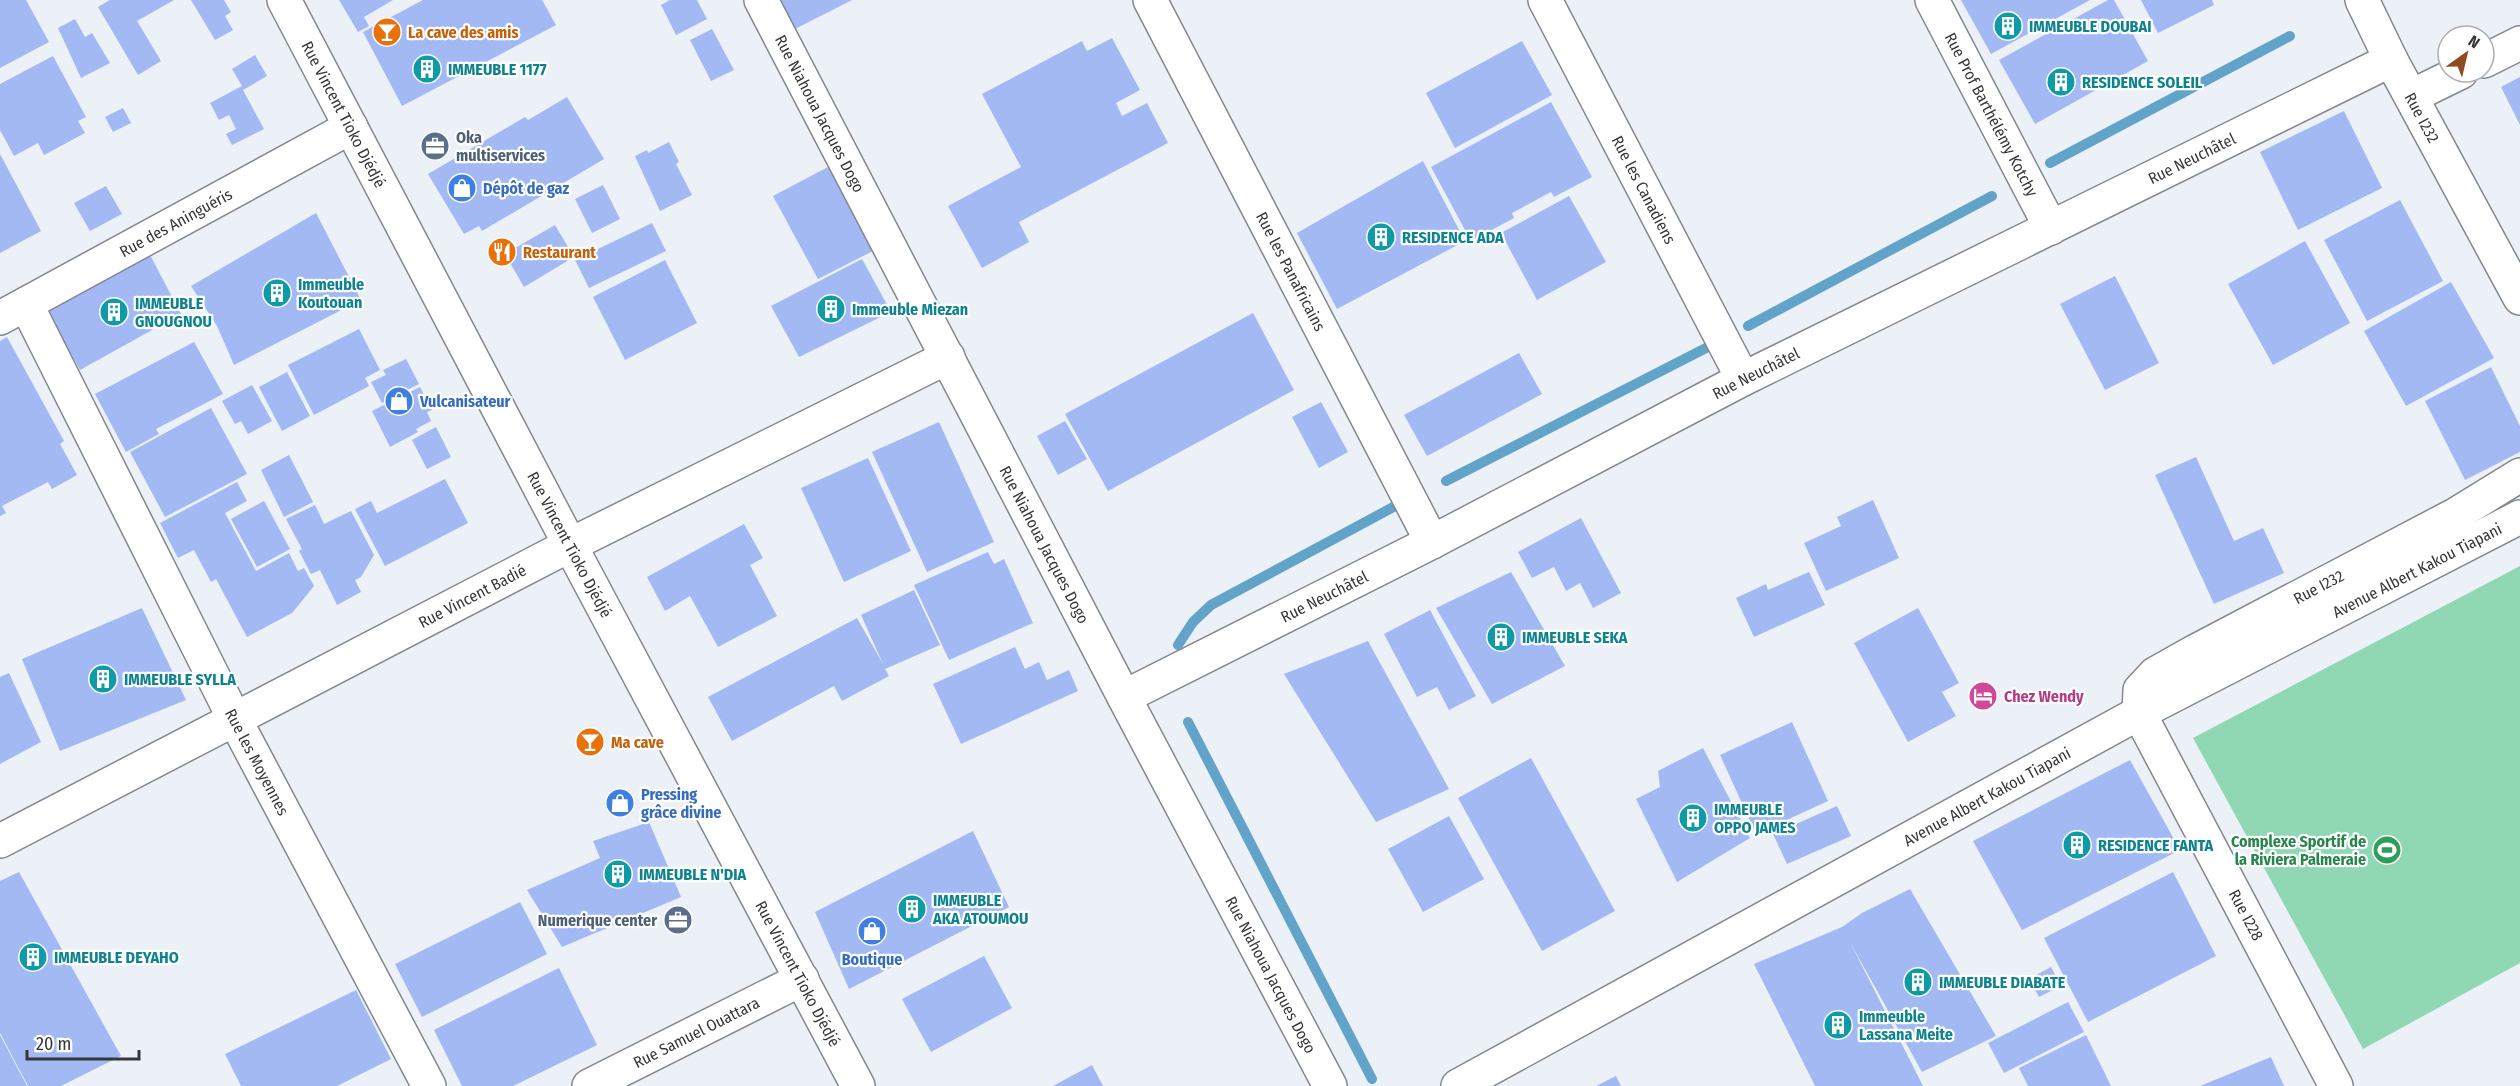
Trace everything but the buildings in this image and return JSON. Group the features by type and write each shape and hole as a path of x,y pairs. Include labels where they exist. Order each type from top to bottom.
{"street":[{"name":"Rue Vincent Tioko Djédjé","path":"284,0 570,546 858,1086"},
{"name":"Rue Niahoua Jacques Dogo","path":"761,0 1124,697 1330,1086"},
{"name":"Rue les Panafricains","path":"1150,0 1432,542"},
{"name":"Rue les Canadiens","path":"1545,0 1743,380"},
{"name":"Rue Prof Barthélémy Kotchy","path":"1932,0 2051,228"},
{"name":"Rue I232","path":"2362,0 2391,60 2520,298"},
{"path":"2496,55 2520,43"},
{"name":"Rue Neuchâtel","path":"1124,697 1432,542 1743,380 2391,60"},
{"path":"2412,96 2436,84"},
{"name":"Rue des Aninguéris","path":"13,311 351,127"},
{"name":"Rue les Moyennes","path":"13,311 234,718 429,1086"},
{"name":"Rue Vincent Badié","path":"0,841 570,546 948,357"},
{"name":"Rue I232","path":"2139,712 2140,690 2155,674 2455,515 2520,475"},
{"name":"Avenue Albert Kakou Tiapani","path":"1458,1086 2139,712 2520,517"},
{"name":"Rue I228","path":"2139,712 2336,1086"},
{"name":"Rue Samuel Ouattara","path":"590,1086 802,979"}],"green space":[{"name":"Complexe Sportif de la Riviera Palmeraie","path":"2520,566 2520,963 2363,1049 2193,738"}],"waterway":[{"path":"2050,163 2290,36"},
{"path":"1748,326 1992,196"},
{"path":"1446,481 1706,348"},
{"path":"1178,645 1193,622 1211,605 1397,505"},
{"path":"1188,722 1372,1079"}],"place":[{"name":"IMMEUBLE DOUBAI","path":"2008,26"},
{"name":"La cave des amis","path":"387,32"},
{"name":"IMMEUBLE 1177","path":"427,69"},
{"name":"RESIDENCE SOLEIL","path":"2061,82"},
{"name":"Oka multiservices","path":"435,146"},
{"name":"Dépôt de gaz","path":"462,188"},
{"name":"RESIDENCE ADA","path":"1381,237"},
{"name":"Restaurant","path":"502,252"},
{"name":"Immeuble Koutouan","path":"277,293"},
{"name":"Immeuble Miezan","path":"831,309"},
{"name":"IMMEUBLE GNOUGNOU","path":"114,312"},
{"name":"Vulcanisateur","path":"399,401"},
{"name":"IMMEUBLE SEKA","path":"1501,637"},
{"name":"IMMEUBLE SYLLA","path":"103,679"},
{"name":"Chez Wendy","path":"1983,696"},
{"name":"Ma cave","path":"590,742"},
{"name":"Pressing grâce divine","path":"620,803"},
{"name":"IMMEUBLE OPPO JAMES","path":"1693,818"},
{"name":"RESIDENCE FANTA","path":"2077,845"},
{"name":"Complexe Sportif de la Riviera Palmeraie","path":"2387,850"},
{"name":"IMMEUBLE N'DIA","path":"618,874"},
{"name":"IMMEUBLE AKA ATOUMOU","path":"912,909"},
{"name":"Numerique center","path":"678,920"},
{"name":"Boutique","path":"872,931"},
{"name":"IMMEUBLE DEYAHO","path":"33,957"},
{"name":"IMMEUBLE DIABATE","path":"1918,982"},
{"name":"Immeuble Lassana Meite","path":"1838,1025"}]}
